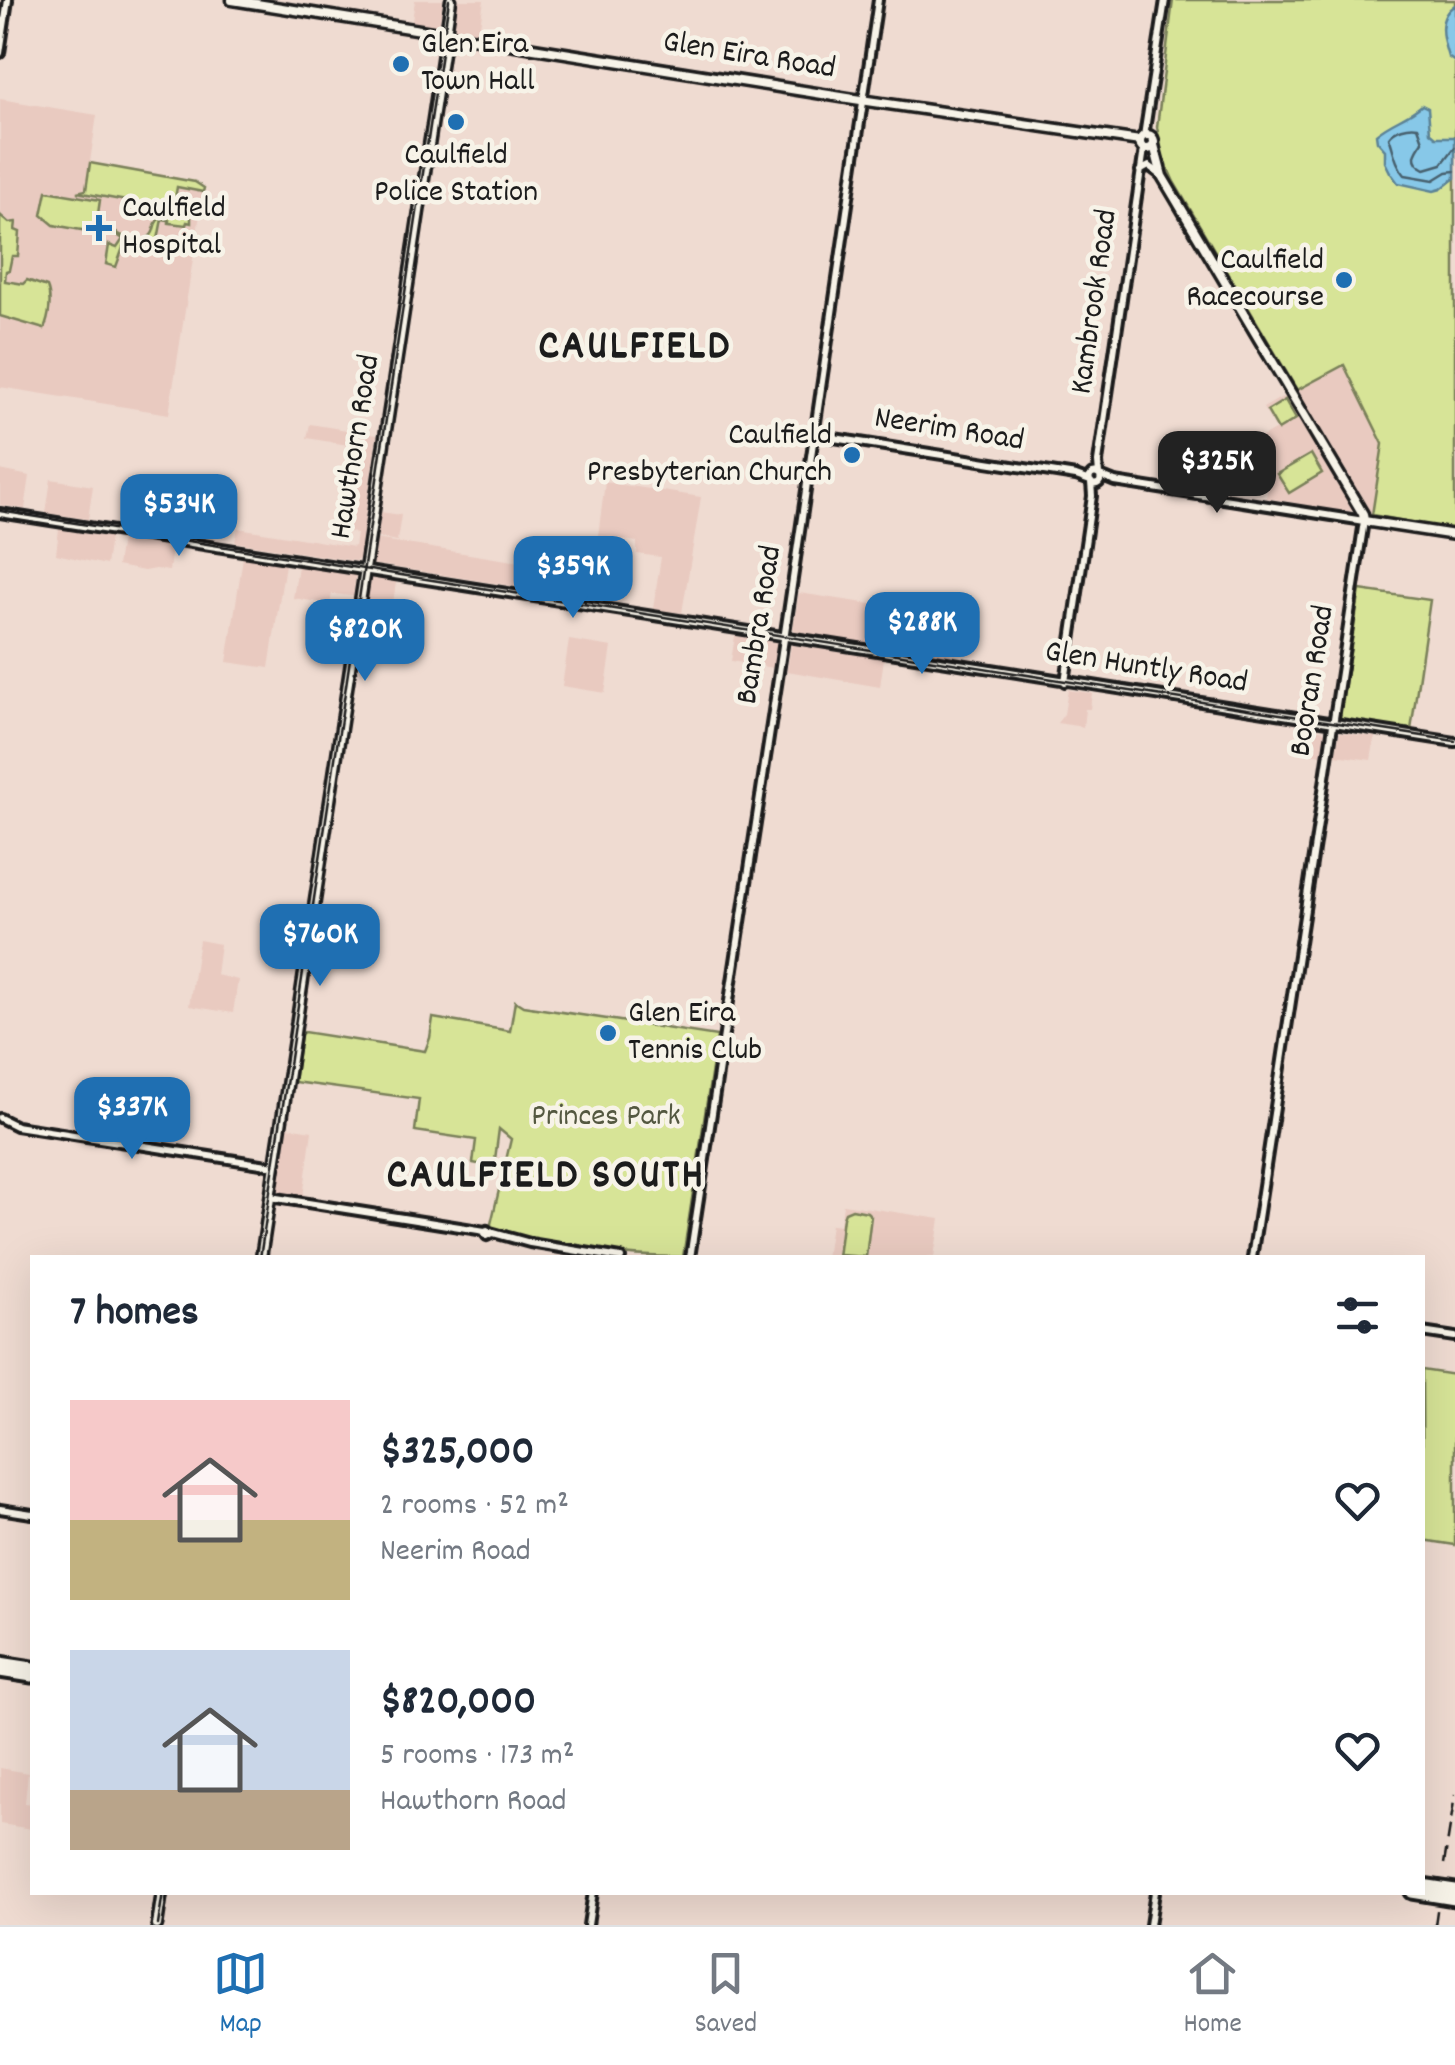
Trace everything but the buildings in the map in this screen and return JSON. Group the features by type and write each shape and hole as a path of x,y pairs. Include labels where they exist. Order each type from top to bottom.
{"highway":[{"path":"0,1663 30,1668"},
{"path":"0,1671 30,1676"},
{"path":"1425,1885 1455,1890"},
{"path":"1425,1894 1455,1899"}],"main road":[{"name":"Glen Eira Road","path":"232,0 1147,143"},
{"name":"Hawthorn Road","path":"261,1255 451,0"},
{"path":"1147,143 1162,176 1364,521"},
{"name":"Neerim Road","path":"1364,521 1455,535"},
{"path":"157,1925 162,1895"}],"street":[{"path":"0,53 8,0"},
{"name":"Bambra Road","path":"690,1255 878,0"},
{"name":"Kambrook Road","path":"1095,479 1165,0"},
{"path":"1140,171 1150,166 1162,176"},
{"name":"Neerim Road","path":"814,435 1364,521"},
{"path":"1065,682 1095,479"},
{"name":"Glen Huntly Road","path":"0,513 1455,742"},
{"name":"Booran Road","path":"1252,1255 1364,521"},
{"path":"1,1118 16,1126 274,1166"},
{"path":"270,1197 603,1255"},
{"path":"1425,1332 1455,1337"},
{"path":"0,1509 30,1514"},
{"path":"588,1925 593,1895"},
{"path":"1150,1925 1155,1895"}],"shaded area":[{"path":"415,0 443,0 439,26 412,21"},
{"path":"458,0 484,0 479,32 453,28"},
{"name":"Caulfield Hospital","path":"0,99 97,115 90,162 170,176 204,188 169,414 0,387"},
{"path":"1344,364 1383,444 1372,515 1297,390"},
{"path":"1282,397 1352,510 1349,512 1266,498 1270,474 1245,469 1259,439 1276,429 1263,408"},
{"path":"310,424 377,435 359,559 355,561 235,542 238,528 354,547 356,534 334,519 348,445 307,438"},
{"path":"0,470 30,476 25,509 0,505"},
{"path":"51,479 93,486 88,519 46,513"},
{"path":"605,482 701,497 682,613 653,609 661,557 637,554 637,542 598,536"},
{"path":"380,512 401,515 397,541 376,537"},
{"path":"59,529 110,537 106,565 56,554"},
{"path":"121,539 172,547 169,571 117,566"},
{"path":"375,539 539,565 536,587 373,564"},
{"path":"243,557 285,564 269,668 227,662"},
{"path":"298,566 356,575 353,596 332,594 330,604 293,598"},
{"path":"371,578 396,582 393,603 385,602 384,610 365,607"},
{"path":"799,593 911,610 910,623 955,629 950,658 795,631"},
{"path":"735,636 777,642 773,668 731,661"},
{"path":"569,640 612,647 605,693 562,686"},
{"path":"791,645 884,658 880,687 787,671"},
{"path":"1068,690 1092,693 1083,727 1057,723 1064,714"},
{"path":"1302,726 1325,731 1321,755 1299,751"},
{"path":"1340,732 1375,737 1371,760 1335,755"},
{"path":"199,940 220,944 216,975 238,980 233,1013 189,1006"},
{"path":"287,1127 312,1131 303,1197 278,1191"},
{"path":"843,1204 940,1219 934,1255 826,1255 831,1224 840,1225"},
{"path":"0,1768 28,1773 25,1803 30,1804 30,1829 0,1824"}],"green space":[{"name":"Caulfield Racecourse","path":"1173,0 1455,0 1455,530 1372,515 1383,444 1344,365 1297,390 1174,182 1162,155 1157,127"},
{"path":"90,163 195,182 204,188 203,192 177,187 174,204 132,202 77,192 86,190"},
{"path":"47,191 100,200 97,221 129,239 149,237 157,221 168,211 188,213 191,223 169,223 162,219 155,255 148,253 148,246 124,245 116,267 106,264 109,245 117,248 123,239 110,230 99,229 98,233 54,225 42,215"},
{"path":"0,215 9,223 16,222 15,230 20,232 18,256 12,256 5,281 23,284 27,280 47,287 49,308 44,329 0,316"},
{"path":"1285,400 1296,419 1278,430 1267,411"},
{"path":"1311,454 1322,473 1289,493 1277,474"},
{"path":"1360,590 1430,600 1411,730 1339,721"},
{"name":"Princes Park","path":"515,1001 523,1006 717,1036 683,1255 586,1250 492,1230 511,1139 499,1129 494,1167 473,1163 476,1140 415,1131 419,1099 294,1082 304,1032 425,1051 433,1018 510,1031"},
{"path":"852,1209 871,1216 866,1255 838,1255 845,1212"},
{"path":"1425,1370 1455,1375 1455,1545 1425,1540"}],"water":[{"path":"1455,5 1455,62 1448,57 1442,28 1445,16"},
{"path":"1422,105 1428,108 1430,132 1436,137 1455,137 1455,178 1434,191 1398,183 1385,162 1385,150 1376,134"}],"tram line":[{"path":"260,1255 449,0"},
{"path":"0,511 1455,741"},
{"path":"158,1925 163,1895"}],"railway":[{"path":"1444,1864 1455,1795"},
{"path":"1435,1925 1438,1904"}],"place":[{"name":"Glen Eira Town Hall","path":"401,64"},
{"name":"Caulfield Police Station","path":"456,122"},
{"name":"Caulfield Hospital","path":"99,228"},
{"name":"Caulfield Racecourse","path":"1344,280"},
{"name":"Caulfield Presbyterian Church","path":"852,455"},
{"name":"Glen Eira Tennis Club","path":"608,1033"}],"district":[{"name":"CAULFIELD","path":"635,349"},
{"name":"CAULFIELD SOUTH","path":"546,1178"}]}
